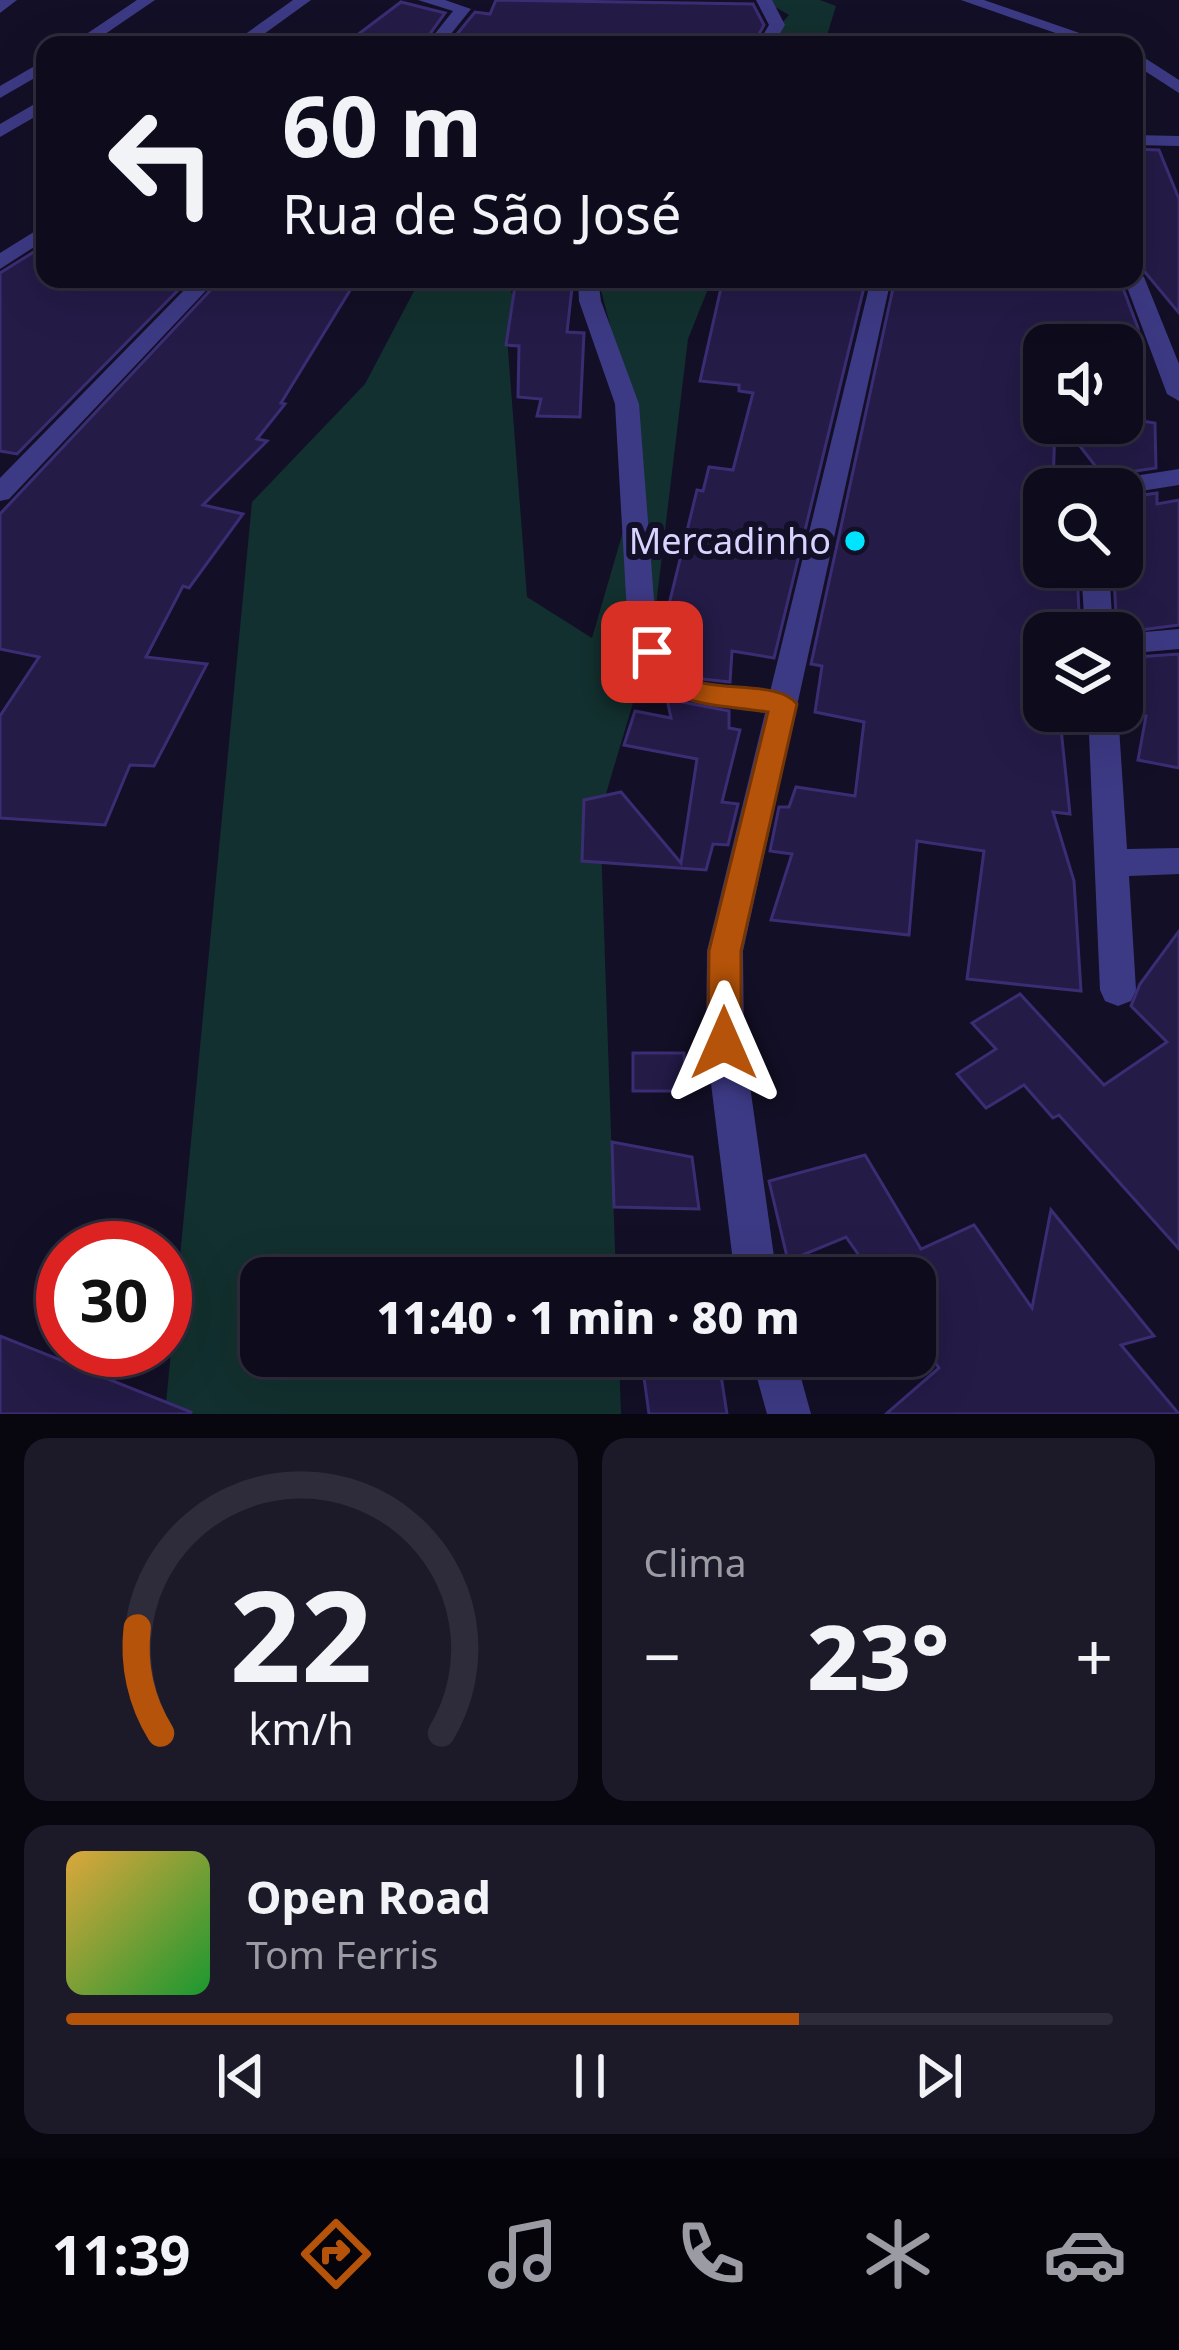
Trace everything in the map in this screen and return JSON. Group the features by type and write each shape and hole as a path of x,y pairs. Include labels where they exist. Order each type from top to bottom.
{"street":[{"path":"0,8 9,0"},
{"path":"92,36 147,0"},
{"path":"251,36 302,0"},
{"path":"426,0 456,5 463,14 442,36"},
{"path":"764,0 777,25 770,36"},
{"path":"969,0 1079,36"},
{"path":"1143,62 1179,88"},
{"path":"0,93 36,71"},
{"path":"0,132 36,109"},
{"path":"1143,140 1179,141"},
{"path":"0,263 36,237"},
{"path":"0,493 198,288"},
{"path":"589,288 590,302 627,404 641,613 662,674 700,694 784,704"},
{"path":"752,1257 724,1043 725,951 879,288"},
{"path":"1138,288 1179,394"},
{"path":"1143,482 1179,477"},
{"path":"1143,642 1179,639"},
{"path":"1104,732 1118,990"},
{"path":"1110,863 1179,861"},
{"path":"779,1377 789,1414"}],"green space":[{"path":"763,0 820,0 836,6 827,36 770,36 789,15"},
{"path":"413,288 510,288 507,337 527,597 592,638 629,511 610,325 600,288 708,288 688,339 652,639 600,814 615,1257 240,1257 240,1377 620,1377 621,1414 165,1414 169,1377 192,1377 192,1221 183,1221 252,502 365,384"}],"building":[{"path":"496,0 753,4 764,25 758,36 455,36 475,12 490,14"},
{"path":"401,2 445,13 428,36 356,36"},
{"path":"1143,149 1159,150 1179,199 1179,313 1143,270"},
{"path":"36,251 36,288 180,288 17,454 0,451 0,273"},
{"path":"213,288 351,288 281,403 285,404 257,439 267,441 203,505 243,514 189,588 183,586 146,657 207,664 154,766 130,765 105,825 0,818 0,716 39,657 0,649 0,514"},
{"path":"515,288 572,288 567,332 584,333 580,417 537,416 541,399 518,397 519,346 506,345"},
{"path":"721,288 864,288 774,658 732,651 730,682 702,679 679,665 664,625 697,490 703,491 709,467 733,470 753,393 739,391 739,385 700,381"},
{"path":"893,288 1123,288 1136,324 1023,324 1023,444 1054,444 1054,468 1023,468 1023,588 1078,588 1079,612 1023,612 1023,732 1061,732 1070,814 1053,812 1074,881 1081,991 967,979 984,851 917,841 909,935 771,920 792,854 770,851 779,807 789,807 796,787 855,796 864,722 815,712 822,666 811,664"},
{"path":"1143,421 1155,423 1156,468 1097,468 1078,444 1143,444"},
{"path":"1157,493 1157,504 1179,500 1179,625 1143,630 1143,612 1116,612 1115,588 1143,588 1143,495"},
{"path":"1179,654 1179,768 1138,760 1146,716 1143,657"},
{"path":"667,699 729,711 729,728 740,730 722,802 738,804 728,845 713,844 706,870 582,861 584,800 621,792 681,863 697,759 624,745 635,711 671,718"},
{"path":"1179,931 1179,1249 1059,1115 1053,1118 1024,1085 986,1108 957,1074 996,1049 972,1023 1020,994 1104,1085 1167,1042 1131,1006 1140,984"},
{"path":"633,1053 684,1053 686,1091 633,1091"},
{"path":"612,1142 692,1157 699,1209 614,1207"},
{"path":"865,1155 921,1249 974,1225 1032,1308 1051,1210 1154,1336 1121,1345 1179,1414 886,1414 929,1377 936,1377 939,1368 936,1257 860,1257 846,1237 787,1257 769,1181"},
{"path":"0,1336 36,1350 36,1377 103,1377 191,1412 190,1414 0,1414"},
{"path":"644,1377 721,1377 727,1414 649,1414"}],"place":[{"name":"Mercadinho","path":"855,541"}],"route":[{"path":"652,652 662,674 681,688 784,704 725,951 724,1043"}]}
